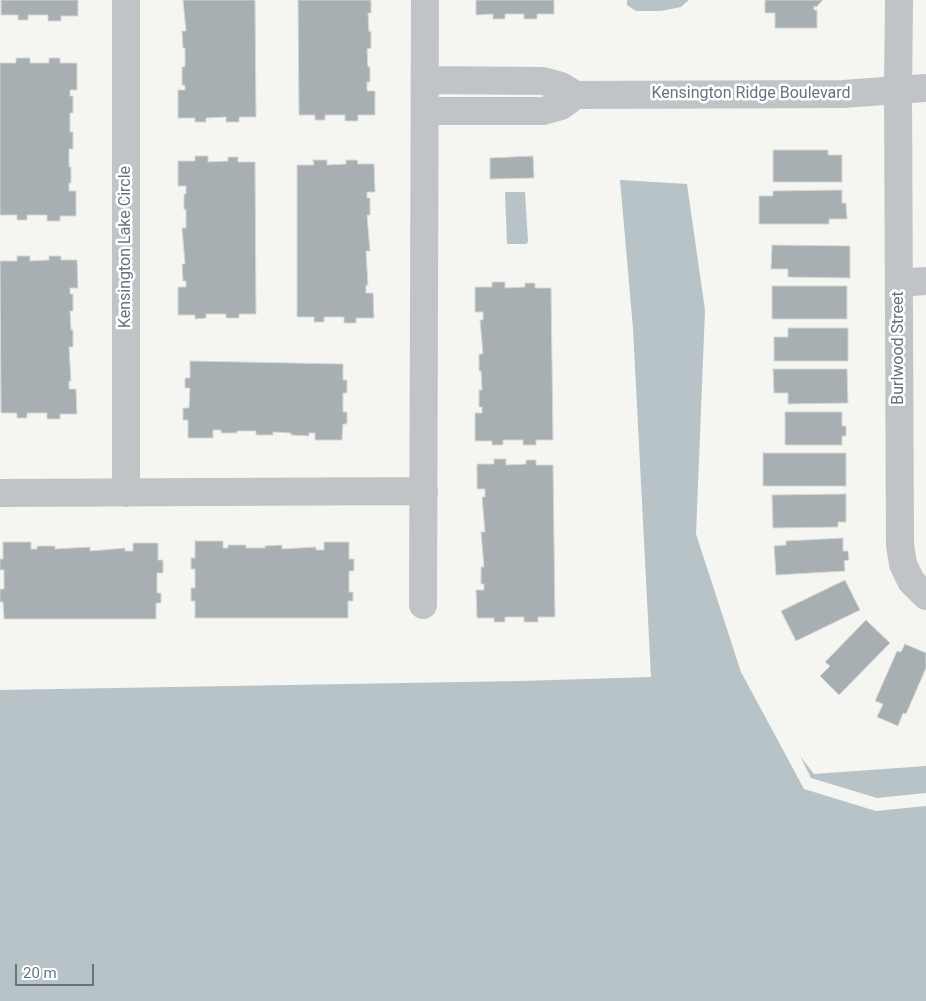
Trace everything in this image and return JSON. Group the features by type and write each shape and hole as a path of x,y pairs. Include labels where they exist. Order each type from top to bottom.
{"street":[{"name":"Kensington Lake Circle","path":"126,0 126,493"},
{"path":"423,605 425,0"},
{"name":"Burlwood Street","path":"899,0 900,545 903,564 911,581 926,596"},
{"name":"Kensington Ridge Boulevard","path":"424,80 543,81 561,86 576,95 843,94 926,88"},
{"path":"424,111 543,112 562,106 576,95"},
{"path":"899,282 926,280"},
{"path":"0,494 424,491"}],"shaded area":[{"path":"627,0 689,0 681,7 661,11 636,11 627,5"},
{"path":"620,180 687,184 705,310 696,534 741,672 804,789 876,811 926,806 926,1001 0,1001 0,690 651,677 633,328"},
{"path":"505,192 525,192 528,242 526,244 507,244"},
{"path":"800,756 814,774 926,766 926,793 877,798 811,778"}],"building":[{"path":"1,0 78,0 78,16 61,16 61,21 48,21 48,15 28,15 28,20 18,20 18,15 1,15"},
{"path":"183,0 255,0 256,117 239,117 239,122 226,122 226,117 206,118 206,122 195,122 195,118 178,118 178,90 185,90 185,85 182,85 182,67 185,67 185,48 183,48 182,31 186,31"},
{"path":"298,0 371,0 371,13 368,13 371,48 367,49 370,82 367,82 367,91 375,91 375,115 358,115 358,121 345,121 345,115 325,115 325,120 315,120 315,115 299,115"},
{"path":"476,0 554,0 554,14 537,14 537,19 524,19 524,14 505,14 505,19 493,19 493,14 476,15"},
{"path":"765,0 823,0 816,7 814,6 814,10 817,10 817,28 775,28 775,13 765,13"},
{"path":"16,58 30,58 30,63 49,63 49,58 60,58 60,63 77,63 77,90 70,90 70,96 73,96 73,113 70,113 70,132 73,132 73,149 69,149 71,183 69,183 69,191 76,191 76,216 60,216 60,221 47,221 47,215 27,215 27,220 17,220 17,215 0,215 0,63 16,63"},
{"path":"773,150 828,150 828,155 842,155 842,182 773,182"},
{"path":"195,156 208,156 208,162 228,161 228,157 238,157 238,162 255,162 256,314 239,314 239,318 226,318 226,314 206,314 206,318 195,319 195,315 178,315 178,287 186,287 186,281 183,281 182,264 185,264 182,228 186,228 184,194 186,194 186,186 178,186 178,161 195,161"},
{"path":"533,156 534,178 490,179 490,158"},
{"path":"313,160 327,160 327,165 346,164 346,160 357,160 358,164 374,164 375,192 367,192 367,198 370,198 370,215 367,215 370,251 366,251 368,285 366,285 366,293 373,293 374,318 356,318 356,323 344,323 344,317 324,317 324,322 314,322 314,317 297,317 297,165 314,165"},
{"path":"842,190 842,203 846,203 847,219 829,219 829,224 759,224 759,196 773,196 773,191"},
{"path":"772,245 850,246 850,278 788,277 788,269 771,269"},
{"path":"17,256 30,256 30,261 49,260 49,256 61,256 61,260 77,260 78,288 70,288 70,294 73,294 73,311 70,311 73,347 69,347 71,381 69,381 69,389 76,389 77,414 60,414 60,419 47,419 47,413 27,413 27,418 17,418 17,413 1,413 0,261 17,261"},
{"path":"492,282 505,282 505,288 525,287 525,283 535,283 535,288 551,288 553,440 536,440 536,445 523,445 523,440 503,440 503,445 492,445 492,441 475,441 475,413 482,413 482,407 479,407 479,390 482,390 479,354 483,354 480,320 483,320 483,312 475,312 475,287 492,287"},
{"path":"772,286 847,286 847,319 772,319"},
{"path":"788,328 848,328 848,361 774,361 774,337 788,337"},
{"path":"190,361 343,364 343,380 347,380 347,393 343,393 343,412 347,412 347,424 343,424 342,440 315,440 315,433 309,433 309,436 273,432 273,435 256,435 256,431 221,433 221,430 213,430 213,438 188,438 188,420 183,420 183,408 189,408 190,388 185,388 185,378 190,378"},
{"path":"773,369 847,369 848,403 788,404 788,393 774,393"},
{"path":"785,412 842,412 842,426 846,426 846,436 842,436 842,445 785,445"},
{"path":"763,453 846,453 846,486 763,486"},
{"path":"494,459 506,459 506,465 526,464 526,460 536,460 536,465 553,465 555,617 538,617 538,622 524,622 524,617 505,617 505,622 494,622 494,618 477,618 476,590 484,590 484,584 481,584 481,567 484,567 481,532 485,532 482,497 485,497 485,489 477,489 477,464 494,464"},
{"path":"846,494 846,522 838,522 838,527 773,528 772,495"},
{"path":"843,538 843,551 848,551 849,560 844,561 845,571 776,575 774,546 786,545 786,541"},
{"path":"195,541 223,541 223,548 228,548 228,545 246,545 246,548 265,548 265,546 282,545 282,549 316,547 316,550 324,550 324,542 349,542 349,559 354,559 354,571 349,571 349,592 353,592 353,601 348,601 348,618 195,618 195,601 191,601 191,588 195,588 195,569 191,569 191,558 195,558"},
{"path":"3,542 31,542 31,549 37,549 37,546 55,546 55,549 90,547 90,551 125,548 125,551 133,551 133,543 158,543 158,560 163,560 163,573 157,573 157,593 161,593 161,603 156,603 156,619 4,619 3,602 0,602 0,589 4,589 4,570 0,570 0,559 3,559"},
{"path":"845,580 860,610 796,641 781,611"},
{"path":"866,620 890,643 839,695 820,676 830,666 825,662"},
{"path":"905,644 926,653 926,668 906,714 903,713 898,726 877,717 883,704 875,701 897,651 901,652"}]}
